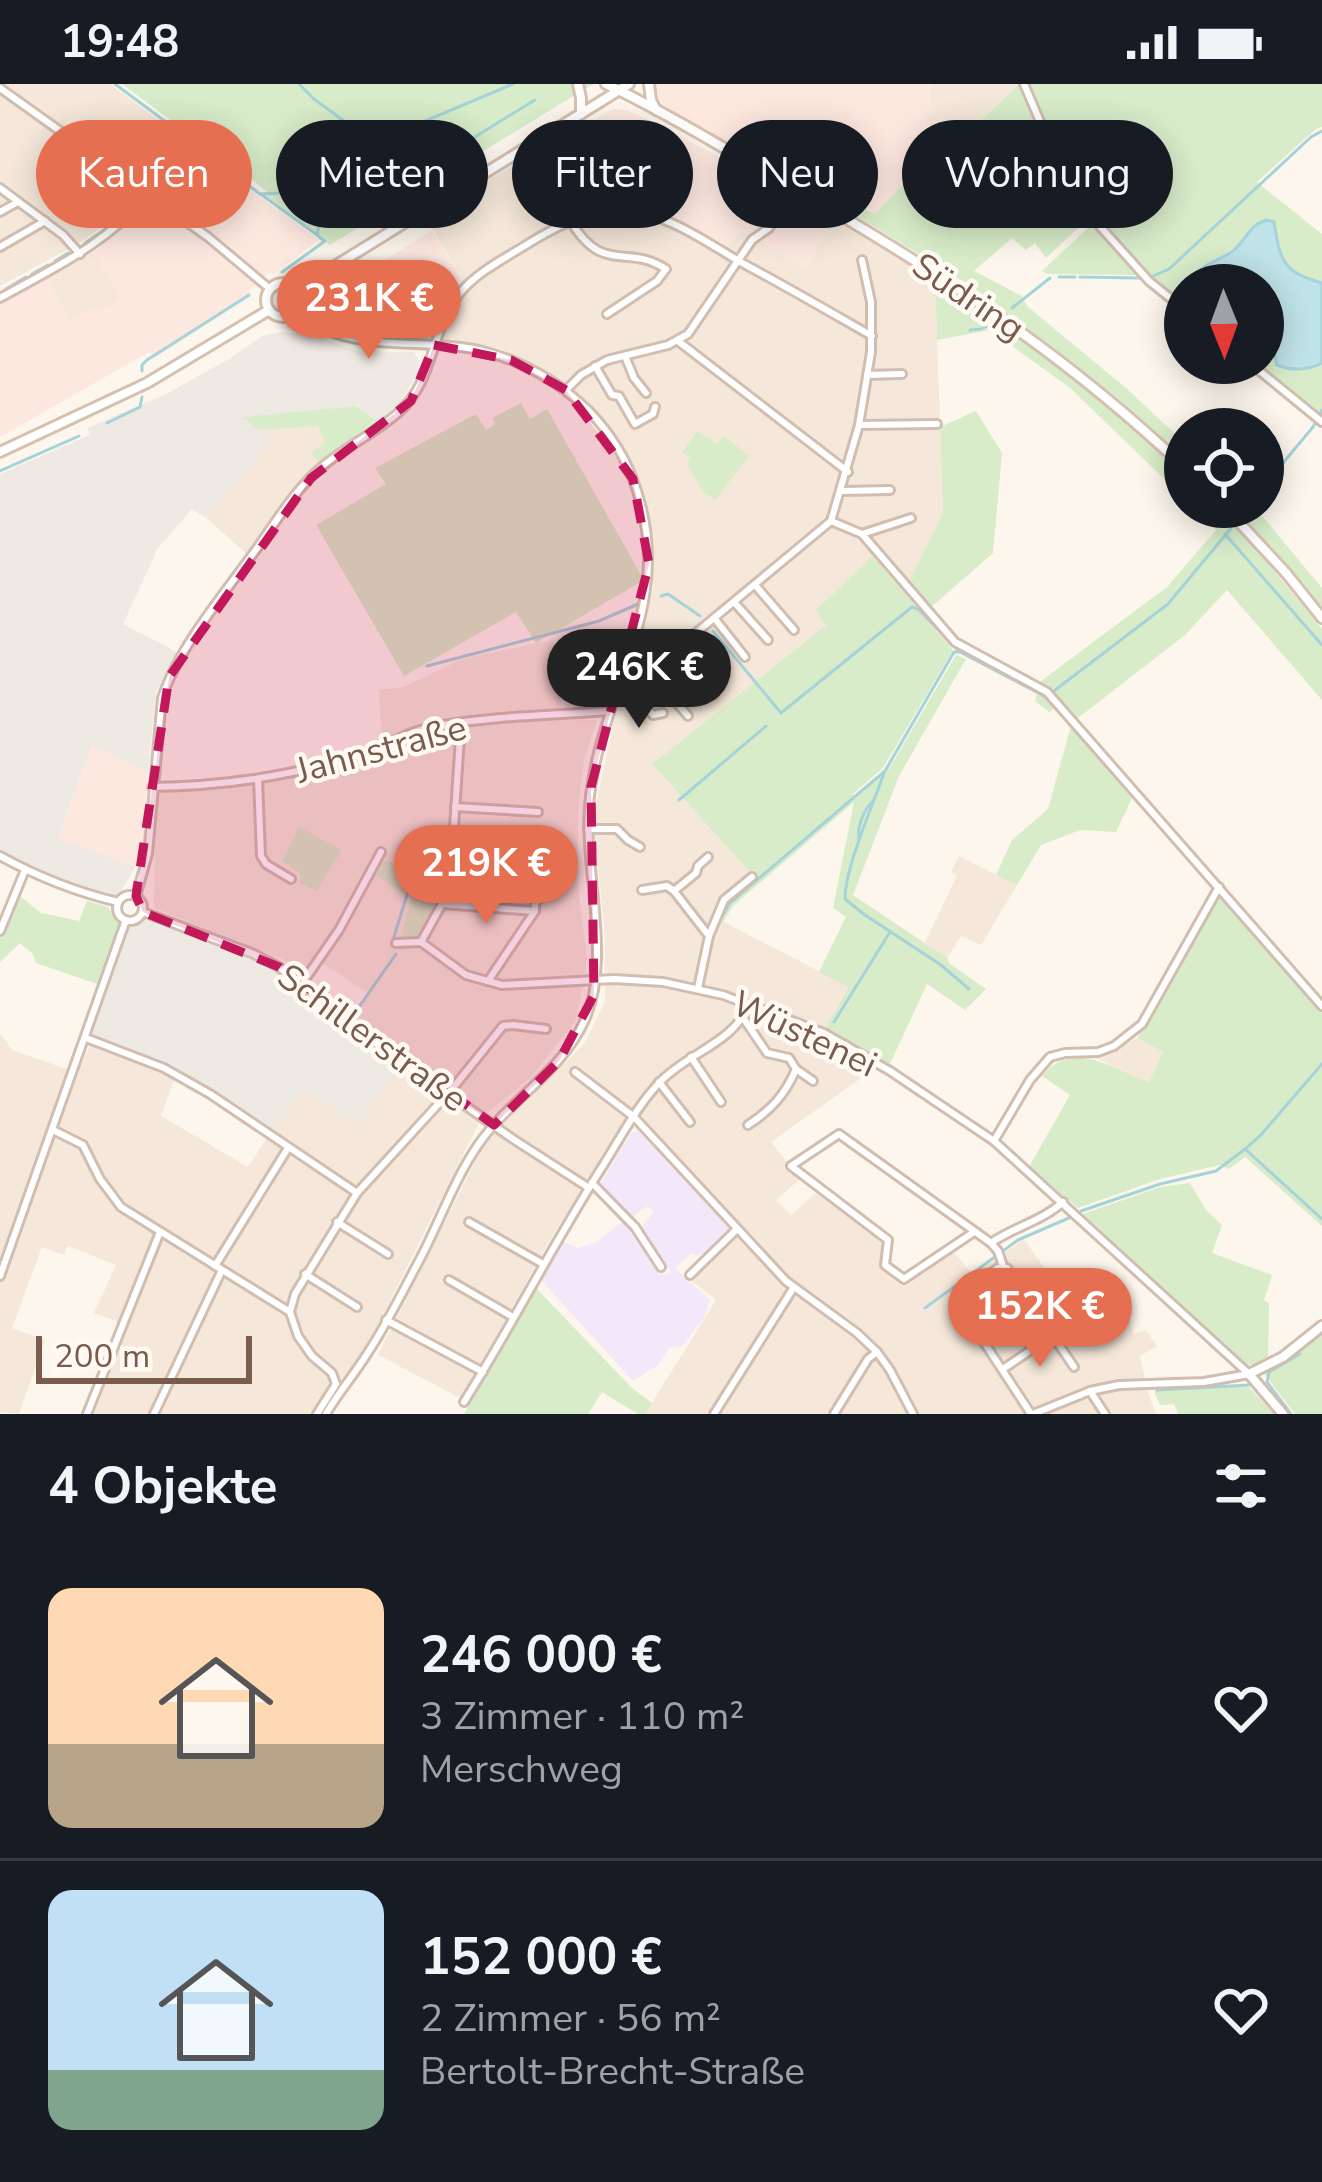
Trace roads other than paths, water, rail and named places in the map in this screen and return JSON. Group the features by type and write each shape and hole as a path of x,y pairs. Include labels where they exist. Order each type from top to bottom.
{"main road":[{"path":"578,84 580,115"},
{"name":"Südring","path":"606,84 625,87 657,111 874,234 982,302 1089,382 1164,449"},
{"path":"649,84 657,111"},
{"path":"296,290 625,87"},
{"path":"284,284 296,290 296,311 282,317 269,310 266,299 271,289 284,284"},
{"path":"0,452 147,383 269,310"},
{"path":"1244,528 1322,618"},
{"path":"1282,1414 1249,1374 1283,1357 1322,1326"}],"street":[{"path":"1024,84 1071,194 1164,293"},
{"path":"0,88 45,120"},
{"path":"0,188 36,215"},
{"path":"0,212 18,202"},
{"path":"0,247 36,226"},
{"path":"54,228 80,254"},
{"path":"0,296 80,254 116,228"},
{"path":"196,228 271,289"},
{"path":"136,896 148,854 162,698 169,677 271,529 321,467 410,401 429,368 442,319 463,289 496,263 556,228"},
{"path":"575,228 593,250 666,269 657,281 607,314"},
{"path":"681,228 872,336"},
{"path":"566,390 595,366 678,340 695,327 752,240 769,228"},
{"path":"625,670 640,675 650,670 831,521 860,425 872,336 862,260"},
{"path":"296,311 340,337 477,350 511,360 566,390 610,436 633,479 649,542 643,613 592,778 588,829 596,979 586,1019 571,1046 494,1125 464,1167 369,1352 321,1414"},
{"path":"678,340 848,472"},
{"path":"625,356 646,393"},
{"path":"595,366 635,424 655,407"},
{"path":"867,375 902,374"},
{"path":"1275,384 1319,420"},
{"path":"860,425 937,424"},
{"path":"842,491 890,490"},
{"path":"862,534 911,518"},
{"path":"831,521 862,534 955,641 1049,694 1322,1006"},
{"path":"755,584 794,630"},
{"path":"734,602 768,640"},
{"path":"715,619 745,657"},
{"path":"677,650 714,694"},
{"path":"650,670 688,716"},
{"path":"618,691 632,692 653,715 663,713"},
{"name":"Jahnstraße","path":"152,787 209,787 258,779 354,757 416,731 610,711"},
{"path":"451,872 461,724"},
{"path":"258,779 261,856 291,879"},
{"path":"455,807 538,812"},
{"path":"588,829 617,829 640,847"},
{"path":"301,985 381,852"},
{"path":"0,856 83,894 118,902"},
{"path":"674,891 708,857"},
{"path":"0,931 25,870"},
{"path":"698,988 709,936 724,900 752,877"},
{"path":"484,906 486,881"},
{"path":"642,890 667,886 709,936"},
{"path":"994,1141 1030,1080 1050,1057 1098,1052 1142,1024 1219,887"},
{"path":"395,944 421,942 466,975 488,981 545,890"},
{"path":"126,895 136,896 143,912 137,919 126,920 118,913 118,902 126,895"},
{"path":"421,942 442,904 535,911"},
{"name":"Schillerstraße","path":"143,912 279,967 346,1022 447,1093 590,1185 635,1227 662,1268"},
{"path":"1,1273 126,920"},
{"name":"Wüstenei","path":"488,981 502,986 639,979 698,988 824,1033 994,1141 1249,1374"},
{"path":"464,1402 590,1185 659,1082 732,1031 749,1004"},
{"path":"744,1018 767,1053 789,1058 813,1081"},
{"path":"321,1414 336,1384 332,1373 298,1336 290,1312 305,1274 357,1193 503,1026 546,1029"},
{"path":"86,1038 164,1068 210,1094 357,1193"},
{"path":"691,1057 721,1102"},
{"path":"748,1125 773,1108 796,1069"},
{"path":"575,1072 634,1118 794,1287 877,1352 913,1414"},
{"path":"659,1082 689,1122"},
{"path":"53,1130 83,1145 100,1179 122,1207 290,1312"},
{"path":"974,1232 904,1279 886,1264 888,1240 791,1166 839,1134 991,1243 1074,1367"},
{"path":"154,1414 218,1268 288,1148"},
{"path":"991,1243 1050,1214 1063,1202"},
{"path":"337,1222 388,1254"},
{"path":"469,1222 543,1264"},
{"path":"690,1275 736,1230"},
{"path":"86,1414 160,1232"},
{"path":"1000,1258 958,1298 1033,1414 1119,1384 1204,1382 1249,1374"},
{"path":"305,1274 357,1307"},
{"path":"449,1280 513,1317"},
{"path":"714,1414 794,1287"},
{"path":"386,1320 483,1372"},
{"path":"1003,1369 1053,1335"},
{"path":"834,1414 877,1352"},
{"path":"1090,1391 1106,1414"}],"water":[{"path":"1260,222 1274,222 1278,246 1291,269 1322,283 1322,363 1284,367 1284,264 1209,264 1231,252"}],"waterway":[{"path":"115,84 163,120"},
{"path":"299,84 370,140 380,140 513,84"},
{"path":"488,129 535,100"},
{"path":"1151,277 1169,269 1322,131"},
{"path":"252,188 260,194 276,193"},
{"path":"262,195 317,235"},
{"path":"318,228 317,235 324,241"},
{"path":"85,243 104,230"},
{"path":"282,272 325,241"},
{"path":"55,261 68,253"},
{"path":"32,274 48,265"},
{"path":"6,289 26,277"},
{"path":"1059,277 1075,277"},
{"path":"1080,277 1139,278"},
{"path":"1012,308 1050,278"},
{"path":"142,371 147,360 249,295"},
{"path":"970,330 992,323"},
{"path":"107,423 140,407 142,397"},
{"path":"1284,462 1322,410"},
{"path":"0,471 79,436"},
{"path":"721,918 730,903 885,771 954,652 1046,697 1168,604 1231,528"},
{"path":"1225,534 1322,645"},
{"path":"661,596 668,594 700,616"},
{"path":"427,666 599,621 638,604"},
{"path":"713,631 781,713 912,607 959,651"},
{"path":"679,800 766,726"},
{"path":"884,773 854,854 845,899 969,989"},
{"path":"859,840 862,819 874,800"},
{"path":"394,937 414,872"},
{"path":"834,1022 890,932"},
{"path":"352,1017 396,954"},
{"path":"1322,1064 1245,1149 1322,1219"},
{"path":"1081,1211 1216,1171 1245,1149"},
{"path":"925,1308 1018,1240 1071,1217"},
{"path":"1291,1414 1267,1382 1269,1372 1300,1354"},
{"path":"1157,1390 1249,1385"}]}
